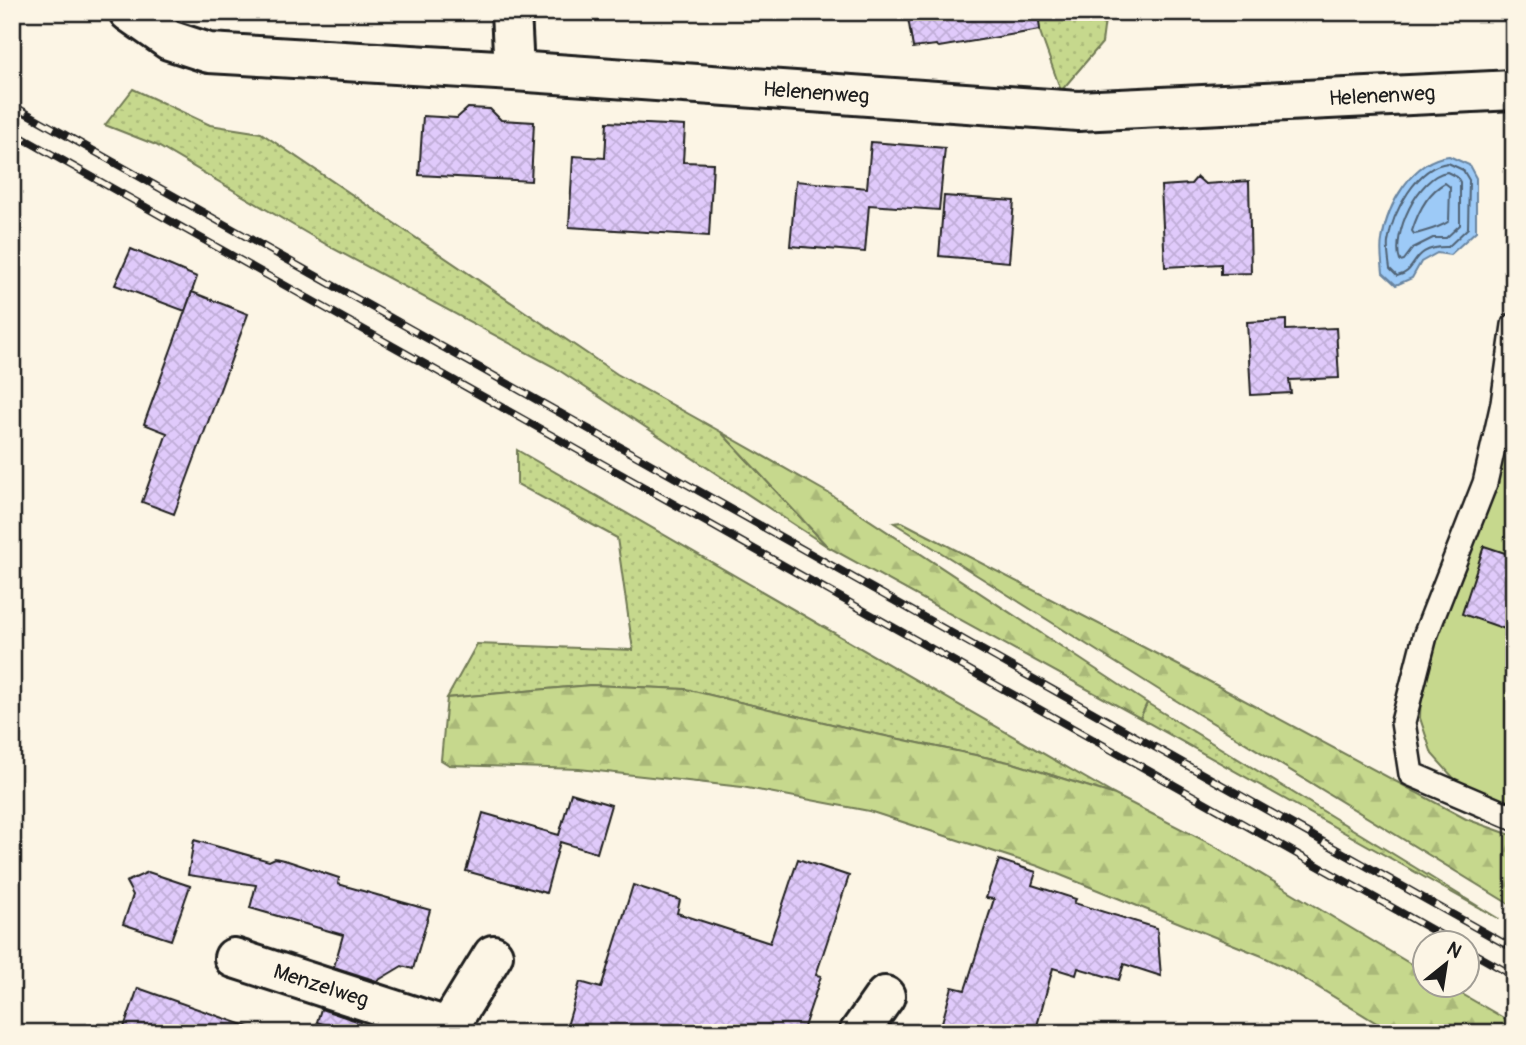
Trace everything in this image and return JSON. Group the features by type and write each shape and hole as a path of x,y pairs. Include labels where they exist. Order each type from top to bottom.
{"street":[{"name":"Helenenweg","path":"129,12 169,40 209,53 513,71 1078,111 1514,90"},
{"path":"511,12 513,71"},
{"name":"Menzelweg","path":"234,958 446,1030 492,955"},
{"path":"859,1033 885,996"}],"lane":[{"path":"1514,325 1509,404 1485,483 1424,636 1403,722 1411,774 1514,818"}],"green space":[{"path":"1033,12 1106,12 1102,43 1061,91"},
{"path":"133,89 210,125 261,133 617,374 721,432 828,547 554,367 334,249 156,145 105,125"},
{"path":"1503,423 1514,425 1514,804 1459,784 1432,754 1420,718 1421,687"},
{"path":"721,432 830,494 1147,703 1140,718 828,547"},
{"path":"517,450 1115,795 1013,763 857,730 685,689 591,685 447,698 477,644 633,650 617,538 517,484"},
{"path":"902,522 1201,677 1466,819 1514,836 1514,907 1167,695 894,523"},
{"path":"591,685 685,689 857,730 1013,763 1115,795 1211,844 1410,964 1410,1000 1472,1000 1514,1024 1514,1033 1393,1033 1262,956 1038,866 869,811 742,787 579,769 449,765 441,760 447,698"},
{"path":"1147,703 1499,919 1140,718"}],"water":[{"path":"1449,156 1469,165 1476,178 1476,231 1450,255 1437,253 1421,262 1412,278 1396,285 1383,273 1381,248 1389,213 1413,175 1436,159"}],"building":[{"path":"907,12 1038,12 1040,30 939,47 936,45 913,48"},
{"path":"468,108 490,109 501,120 534,122 531,181 419,175 423,116 457,118"},
{"path":"607,122 685,126 683,162 713,163 709,236 569,227 573,156 605,158"},
{"path":"871,142 945,148 939,210 869,205 865,252 790,246 796,181 867,188"},
{"path":"1197,177 1205,184 1249,181 1251,273 1221,274 1221,264 1165,267 1161,186 1191,184"},
{"path":"944,196 1014,201 1009,262 939,256"},
{"path":"131,249 197,277 185,311 115,285"},
{"path":"192,292 248,314 174,514 142,502 167,433 144,424"},
{"path":"1286,320 1286,330 1336,328 1339,378 1289,380 1291,393 1251,395 1247,322"},
{"path":"1484,546 1514,556 1514,632 1462,614"},
{"path":"571,793 611,805 597,853 560,842 546,893 466,871 483,813 559,835"},
{"path":"194,840 269,861 275,858 288,861 339,878 338,884 430,910 413,969 402,966 377,981 334,967 343,935 250,908 256,885 188,875"},
{"path":"798,859 849,876 816,975 821,976 802,1033 565,1033 580,982 601,988 633,885 680,900 677,913 770,943"},
{"path":"999,860 1036,872 1032,885 1076,899 1074,903 1157,928 1161,976 1124,964 1119,980 1078,968 1076,975 1053,968 1035,1033 939,1033 952,987 965,990 994,899 986,898"},
{"path":"148,872 190,886 171,940 123,924 133,895 126,882"},
{"path":"138,988 252,1028 251,1033 122,1033"},
{"path":"321,1009 360,1022 356,1033 348,1033 317,1022"}],"railway":[{"path":"12,105 1514,949"},
{"path":"12,132 1432,930"},
{"path":"1480,957 1514,976"}]}
